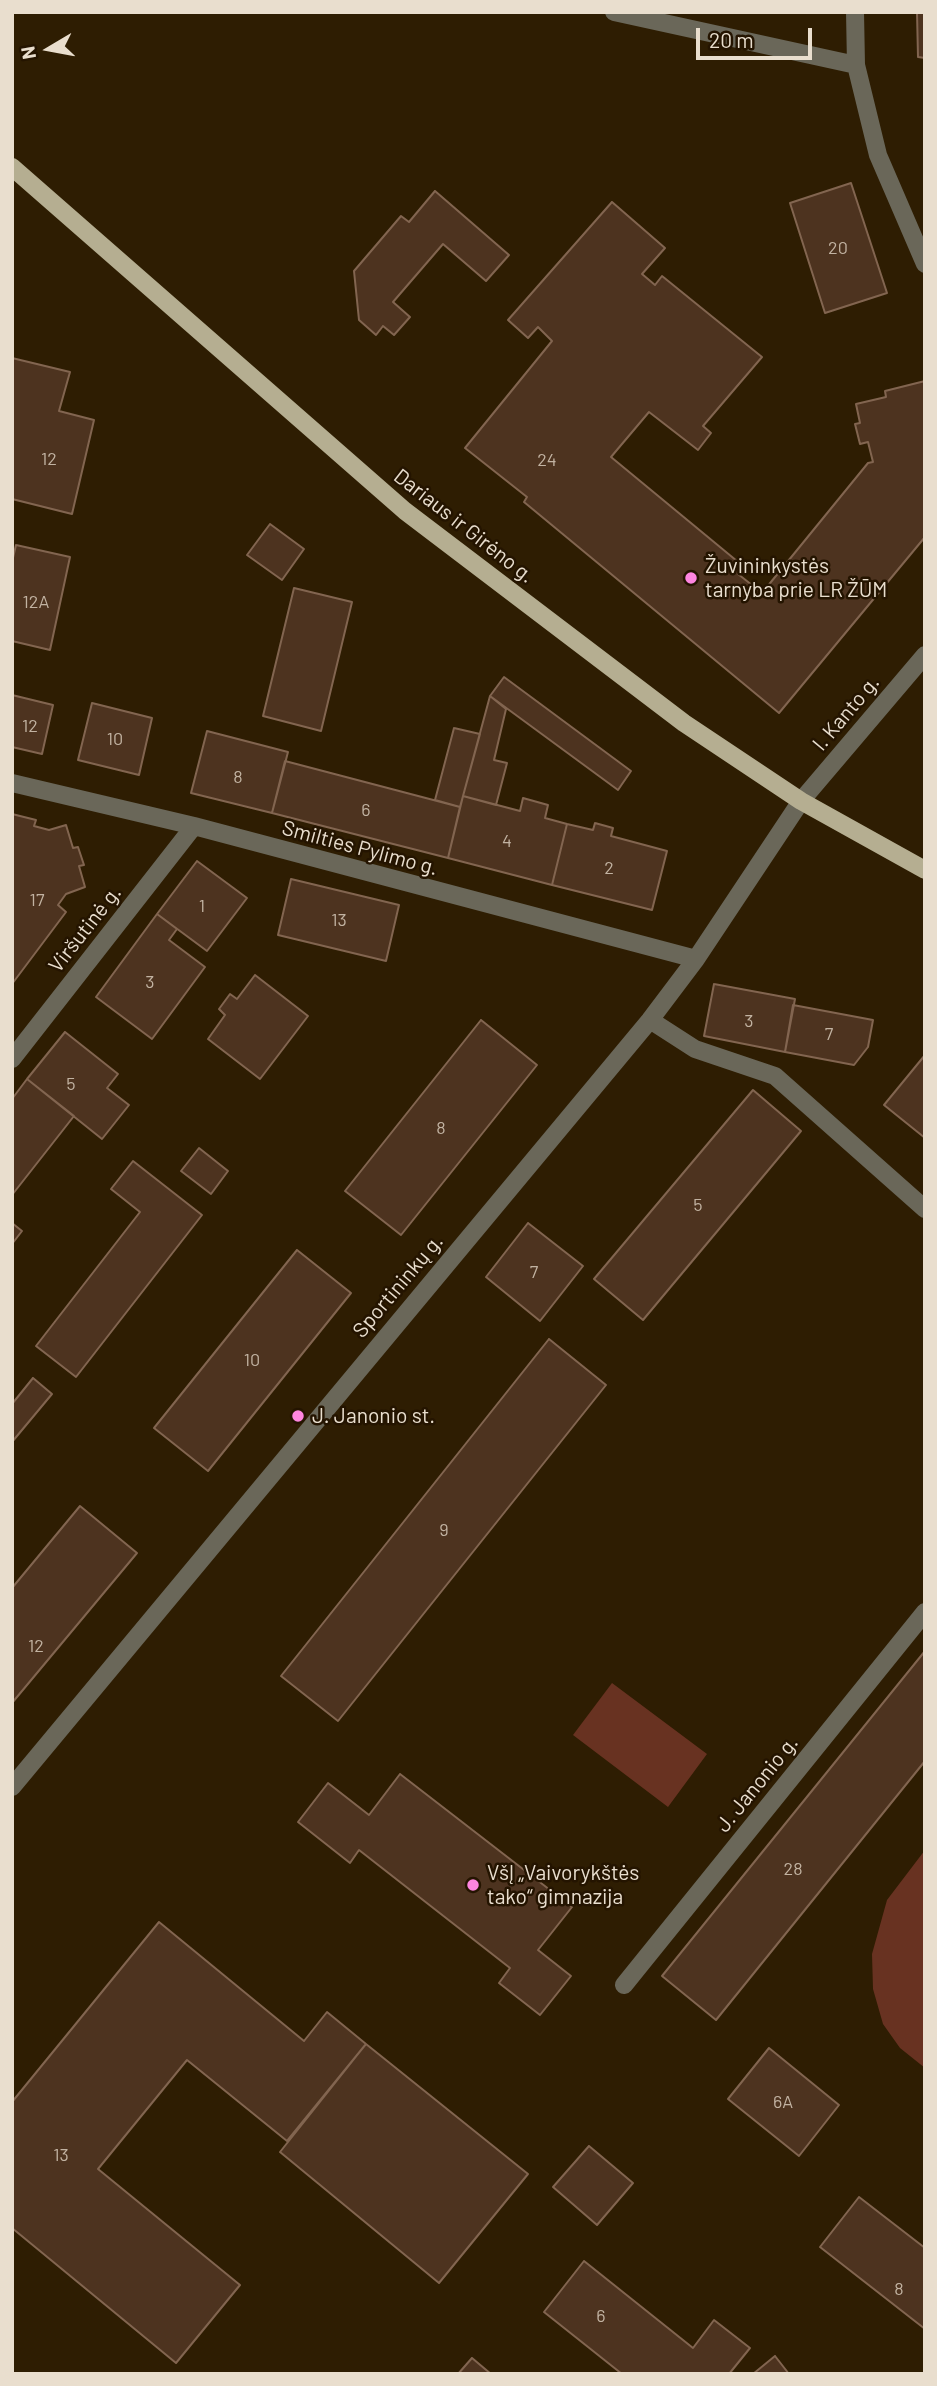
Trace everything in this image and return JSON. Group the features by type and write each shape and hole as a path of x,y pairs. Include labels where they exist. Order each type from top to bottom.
{"main road":[{"name":"Dariaus ir Girėno g.","path":"12,167 405,511 684,723 801,801 925,870"}],"street":[{"path":"614,12 856,65"},
{"path":"855,12 856,65 878,155 925,264"},
{"name":"I. Kanto g.","path":"801,801 925,655"},
{"name":"Smilties Pylimo g.","path":"12,783 194,826 696,959"},
{"name":"Sportininkų g.","path":"12,1787 650,1020 696,959 801,801"},
{"name":"Viršutinė g.","path":"12,1059 194,826"},
{"path":"650,1020 695,1049 775,1076 925,1209"},
{"name":"J. Janonio g.","path":"624,1985 925,1612"}],"shaded area":[{"path":"612,1683 707,1754 668,1807 573,1735"},
{"path":"925,1850 925,2068 900,2048 883,2024 873,1989 872,1954 887,1900"}],"building":[{"path":"917,12 925,12 925,58 918,57"},
{"path":"851,183 887,293 825,313 790,203"},
{"path":"435,191 509,255 486,281 443,244 393,302 410,317 394,335 383,326 376,335 359,320 354,271 401,216 409,222"},
{"path":"612,202 665,248 642,274 655,285 662,276 762,357 703,426 711,433 698,450 649,412 611,457 743,566 738,574 762,593 868,463 873,462 868,442 860,444 855,424 860,423 856,404 886,397 885,391 925,381 925,537 779,713 524,502 527,497 465,448 552,341 538,327 528,338 508,320"},
{"path":"12,358 70,372 59,411 94,420 72,514 12,499"},
{"path":"270,524 304,549 282,580 247,555"},
{"path":"16,545 70,557 50,650 12,641 12,562"},
{"path":"294,588 352,602 321,731 263,716"},
{"path":"504,677 631,771 618,790 490,696"},
{"path":"12,695 53,705 42,754 12,747"},
{"path":"490,696 506,709 494,760 507,763 496,805 463,796"},
{"path":"92,703 152,718 139,775 78,760"},
{"path":"454,728 480,734 460,807 435,800"},
{"path":"207,731 288,752 272,813 191,793"},
{"path":"285,761 460,807 448,858 272,813"},
{"path":"463,796 520,811 523,798 548,805 545,818 567,824 552,885 448,858"},
{"path":"12,814 36,820 34,826 49,830 66,825 73,848 78,847 84,865 79,866 85,887 66,894 58,905 66,912 12,984"},
{"path":"595,823 613,828 611,836 667,851 652,910 552,885 567,824 593,830"},
{"path":"197,861 247,898 207,951 157,914"},
{"path":"291,879 399,905 386,961 278,935"},
{"path":"157,914 177,929 169,940 205,967 152,1039 96,997"},
{"path":"255,975 308,1016 260,1079 208,1039 225,1015 219,1009 230,994 237,999"},
{"path":"714,984 795,999 785,1052 704,1036"},
{"path":"793,1005 873,1020 868,1047 854,1065 785,1052"},
{"path":"481,1020 537,1065 401,1235 345,1191"},
{"path":"65,1032 118,1074 107,1088 129,1105 102,1139 27,1079"},
{"path":"925,1055 925,1138 884,1105"},
{"path":"27,1079 74,1116 12,1195 12,1099"},
{"path":"753,1090 801,1131 643,1320 594,1279"},
{"path":"199,1148 228,1171 211,1194 181,1171"},
{"path":"133,1161 202,1215 76,1377 36,1346 140,1212 111,1189"},
{"path":"12,1223 22,1231 12,1244"},
{"path":"528,1223 583,1266 540,1321 486,1277"},
{"path":"297,1250 351,1293 208,1471 154,1428"},
{"path":"549,1339 606,1385 338,1721 281,1676"},
{"path":"33,1378 52,1394 12,1442 12,1404"},
{"path":"80,1506 137,1553 12,1703 12,1588"},
{"path":"925,1651 925,1761 716,2020 662,1976"},
{"name":"VšĮ „Vaivorykštės tako“ gimnazija","path":"400,1774 572,1907 538,1950 571,1976 540,2015 499,1983 510,1968 359,1850 350,1863 298,1822 328,1783 369,1815"},
{"path":"159,1922 304,2041 327,2012 366,2044 287,2141 187,2060 98,2169 240,2285 176,2363 12,2228 12,2102"},
{"path":"366,2044 528,2174 439,2283 280,2152"},
{"path":"769,2048 839,2105 799,2156 728,2099"},
{"path":"589,2146 633,2183 597,2225 553,2187"},
{"path":"859,2197 925,2248 925,2329 820,2247"},
{"path":"584,2261 693,2348 714,2320 750,2348 729,2374 622,2374 544,2312"},
{"path":"775,2356 789,2374 753,2374"},
{"path":"472,2358 491,2374 458,2374"}],"place":[{"name":"Žuvininkystės tarnyba prie LR ŽŪM","path":"691,578"},
{"name":"J. Janonio st.","path":"298,1416"},
{"name":"VšĮ „Vaivorykštės tako“ gimnazija","path":"473,1885"}]}
